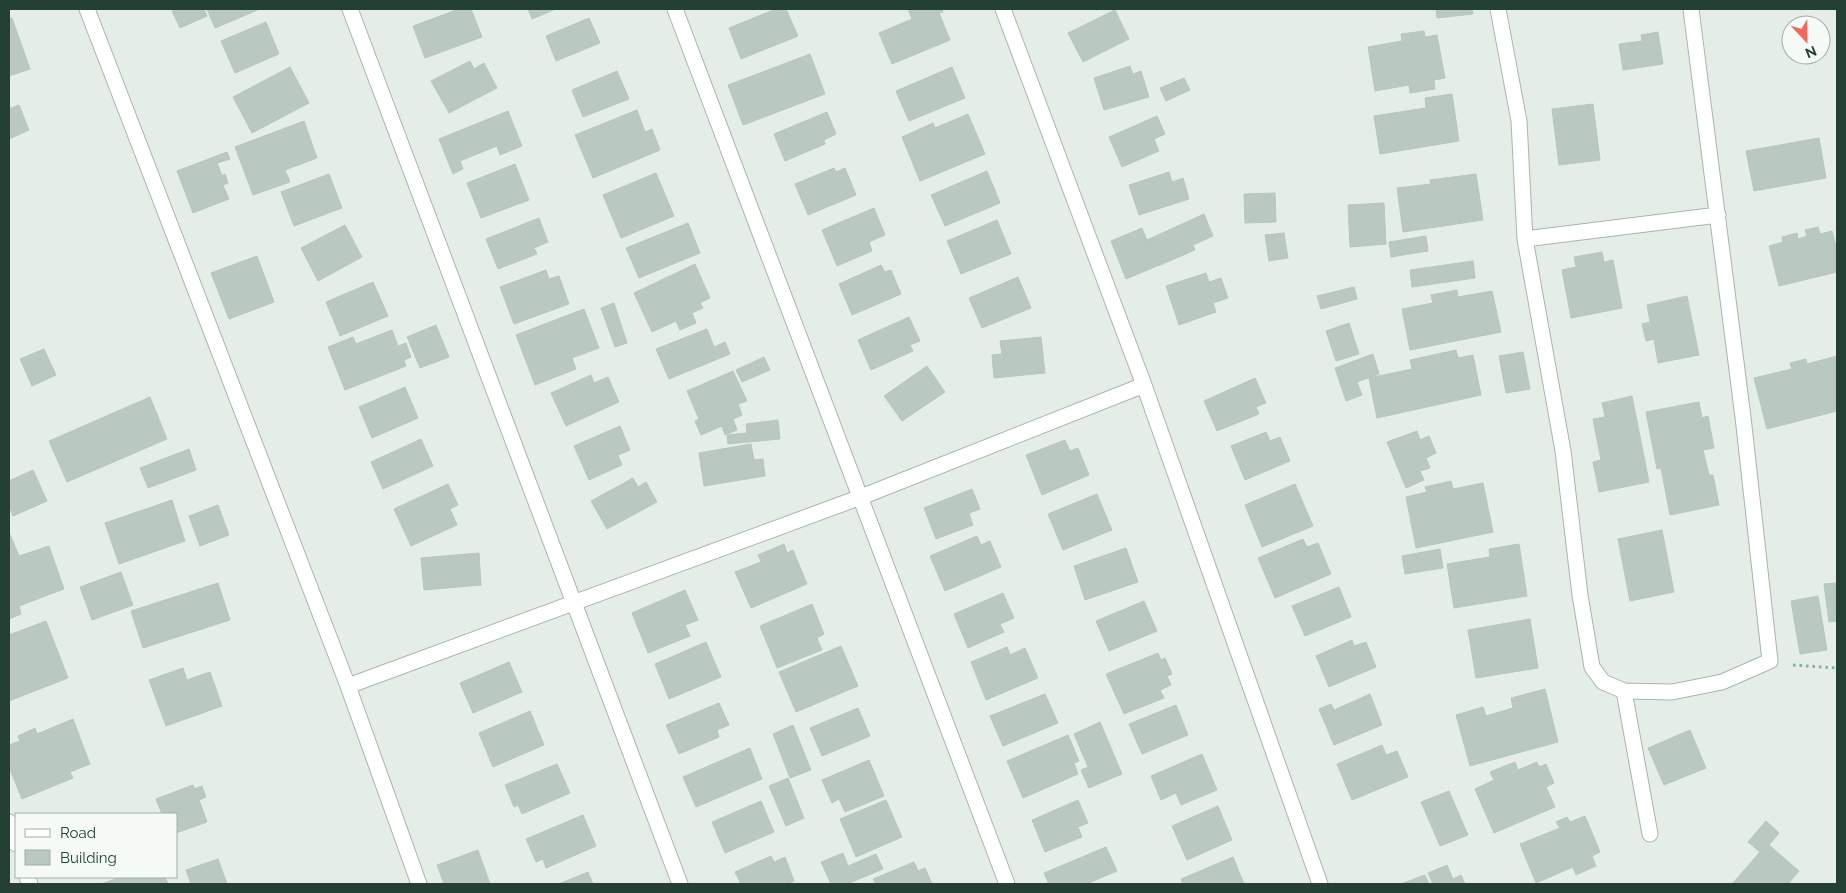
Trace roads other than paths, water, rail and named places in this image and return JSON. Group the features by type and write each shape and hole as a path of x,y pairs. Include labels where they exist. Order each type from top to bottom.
{"street":[{"path":"87,9 348,686 419,884"},
{"path":"350,9 680,884"},
{"path":"675,9 1007,884"},
{"path":"1003,9 1144,385 1320,884"},
{"path":"1498,9 1519,121 1525,239 1563,451 1580,595 1592,667 1603,682 1624,692 1672,692 1722,682 1770,661 1718,215 1691,9"},
{"path":"1525,239 1718,215"},
{"path":"348,686 574,601 861,497 1144,385"},
{"path":"1624,692 1650,834"},
{"path":"9,822 15,841"}]}
